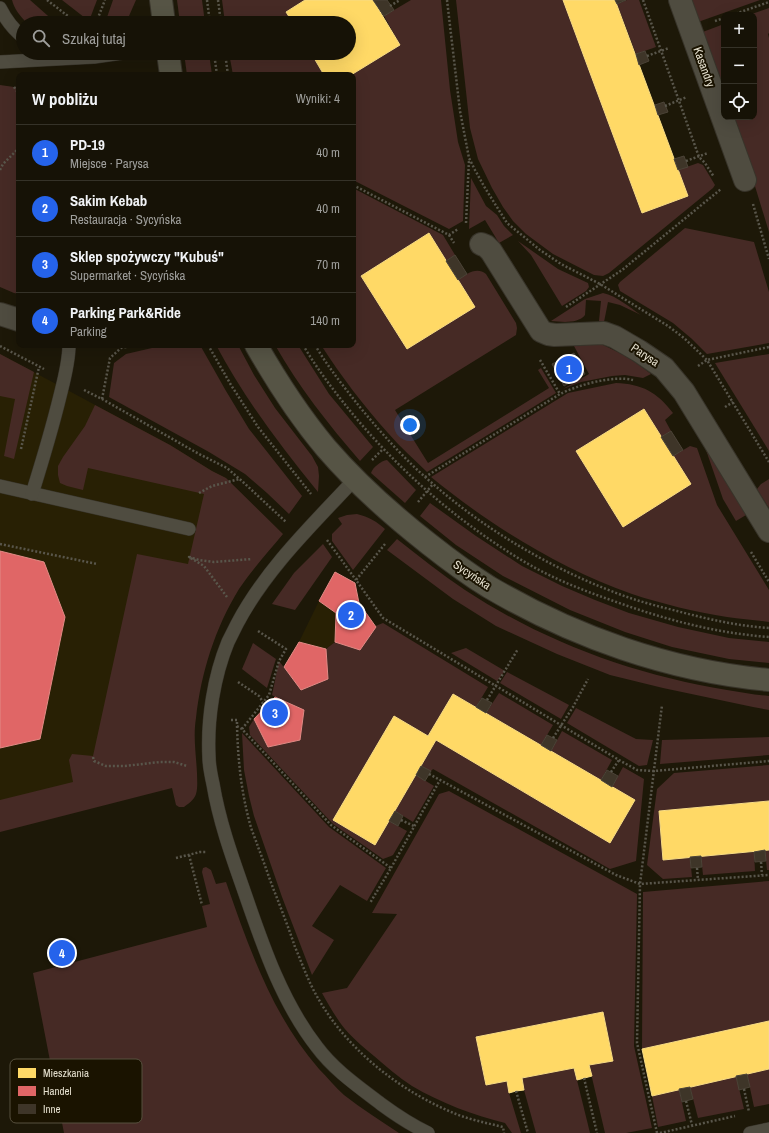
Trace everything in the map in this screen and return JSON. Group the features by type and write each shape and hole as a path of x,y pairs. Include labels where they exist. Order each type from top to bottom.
{"street":[{"path":"161,0 163,16"},
{"name":"Kasandry","path":"680,0 745,180"},
{"path":"169,60 170,72"},
{"path":"481,244 486,246 491,252 537,326"},
{"path":"0,314 16,319"},
{"name":"Parysa","path":"537,326 541,331 556,335 604,333 615,337 656,362 672,377 684,392 769,531"},
{"name":"Sycyńska","path":"258,348 290,400 325,447 355,479 402,523 475,578 489,587 560,624 601,641 640,654 724,674 769,680"}],"lane":[{"path":"0,8 16,30"},
{"path":"0,62 38,60"},
{"path":"32,494 51,433 64,380 69,348"},
{"path":"355,479 277,563 245,608 228,641 219,670 213,695 208,729 209,758 216,804 226,838 270,961 289,1003 303,1027 318,1048 342,1073 391,1111 416,1128 428,1133"},
{"path":"4,487 189,529"},
{"path":"750,1133 769,1129"}],"path":[{"path":"48,0 68,16"},
{"path":"99,16 105,0"},
{"path":"207,0 209,16"},
{"path":"218,0 220,16"},
{"path":"390,6 400,0"},
{"path":"447,0 460,111 469,158 466,225"},
{"path":"643,0 699,157 705,163 717,182"},
{"path":"741,12 769,2"},
{"path":"715,21 721,19"},
{"path":"215,60 217,72"},
{"path":"226,60 228,72"},
{"path":"0,170 3,164 16,151"},
{"path":"469,158 484,188 507,223 540,250 561,264 600,284 668,326 684,338 707,360 769,462"},
{"path":"537,326 622,270 721,189 745,180 769,259"},
{"path":"356,187 449,235 461,228"},
{"path":"0,346 102,399 199,454 227,468 300,538"},
{"path":"425,477 554,398 573,388 613,379 629,379 650,385 672,377 707,360 769,347"},
{"path":"102,399 110,358 121,348"},
{"path":"210,348 258,427 336,525 324,536 383,618 637,770 654,771 769,761"},
{"path":"305,348 333,390 383,449 446,508 523,561 569,584 634,609 663,618 698,627 769,637"},
{"path":"317,348 346,389 383,435 433,484 480,521 505,537 556,567 630,598 718,621 769,628"},
{"path":"4,487 16,468 39,367"},
{"path":"199,493 212,486 239,479"},
{"path":"356,580 433,484"},
{"path":"0,544 97,564"},
{"path":"228,598 204,566 189,558 214,562 256,558"},
{"path":"242,729 270,695 279,661 286,649 253,627"},
{"path":"487,700 518,649"},
{"path":"233,678 259,696 263,702"},
{"path":"553,738 588,679"},
{"path":"657,1133 637,1043 640,884 662,705"},
{"path":"225,720 237,720 238,757 241,785 250,826 312,988 321,1004 348,1040 364,1056 406,1088 457,1114 484,1123 503,1127 504,1133"},
{"path":"237,726 242,729 331,825 391,868"},
{"path":"93,756 94,761 106,766 174,762 189,767"},
{"path":"611,772 619,760"},
{"path":"429,774 616,876 640,884 769,875"},
{"path":"370,903 440,780"},
{"path":"401,820 414,826"},
{"path":"189,855 202,905"},
{"path":"761,862 762,876"},
{"path":"697,868 698,880"},
{"path":"584,1078 597,1133"},
{"path":"744,1089 749,1113 756,1112"},
{"path":"516,1091 528,1133"},
{"path":"686,1101 692,1125"},
{"path":"660,1133 742,1115"}],"shaded area":[{"path":"12,0 30,0 48,16 21,16"},
{"path":"62,0 97,0 91,16 83,16"},
{"path":"113,0 136,0 129,16 107,16"},
{"path":"177,0 202,0 204,16 179,16"},
{"path":"222,0 305,0 286,12 289,16 224,16"},
{"path":"411,0 441,0 450,90 458,142 465,165 463,221 449,229 356,182 356,72 400,45 384,16"},
{"path":"456,0 563,0 678,170 698,163 703,165 715,185 713,188 609,273 603,276 594,275 553,254 526,234 513,221 492,188 478,159 470,128"},
{"path":"627,0 639,0 656,47 636,54 617,4"},
{"path":"691,0 760,0 726,12 721,12 721,14 698,22"},
{"path":"769,8 769,232 747,160 732,120 757,120 757,12"},
{"path":"721,25 721,90 700,33"},
{"path":"185,60 210,60 212,72 187,72"},
{"path":"230,60 315,60 322,72 232,72"},
{"path":"0,85 16,87 16,293 0,287"},
{"path":"471,178 486,206 497,215 504,226 513,235 499,243 485,220 469,229"},
{"path":"356,190 443,235 455,255 446,261 429,233 361,276 407,349 474,307 458,280 468,273 475,271 486,274 516,323 516,335 395,410 428,463 549,388 538,370 541,368 556,393 427,472 388,433 344,379 323,348 356,348"},
{"path":"685,228 754,242 769,292 769,343 707,354 673,323 620,291 618,285 620,282"},
{"path":"518,241 558,269 588,283 589,287 586,291 562,306 531,255"},
{"path":"603,293 618,299 641,315 620,305 608,302 604,322 599,321 601,301 586,300 585,315 582,318 570,322 551,321 585,299"},
{"path":"595,342 610,348 638,364 651,374 643,378 625,375 612,376 581,382 563,389 589,374 574,346 583,343"},
{"path":"152,348 202,348 249,429 302,496 289,514 245,474 209,452 109,397 114,363 126,354"},
{"path":"218,348 240,348 254,375 275,408 312,456 318,467 318,492 263,421"},
{"path":"277,348 300,348 329,394 373,447 360,461 314,405"},
{"path":"0,354 170,445 226,478 137,778 0,813"},
{"path":"0,354 34,372 14,459 4,456 15,399 0,396"},
{"path":"769,354 769,451 715,363"},
{"path":"616,383 634,385 648,390 661,400 673,413 665,420 671,431 661,437 644,409 576,451 623,527 673,456 690,446 697,448 717,505 769,590 769,622 703,613 655,601 605,584 578,572 502,529 431,477 568,393"},
{"path":"95,405 170,445 226,478 283,534 239,589 230,604 210,651 201,684 195,725 197,786 196,794 192,800 184,807 179,807 176,805 172,788 0,832 0,800 73,782 69,760 72,754 93,756 137,554 188,564 204,494 88,468 83,490 60,483 58,466 85,426"},
{"path":"706,450 709,452 746,515 736,521 723,499"},
{"path":"387,460 416,490 405,503 371,473 378,465"},
{"path":"769,479 769,508 757,489 761,484"},
{"path":"430,503 476,536 522,566 562,586 595,600 629,613 678,627 729,638 769,642 769,663 729,659 672,647 625,632 570,610 503,576 456,545 420,516"},
{"path":"357,514 365,516 385,529 353,570 332,541 332,534 342,524 338,518"},
{"path":"397,539 465,590 495,609 558,641 624,665 692,684 769,696 769,710 663,688 610,675 557,654 496,626 453,599 387,550"},
{"path":"323,544 332,557 295,610 272,604 294,573"},
{"path":"319,601 336,613 335,642 326,649 299,642"},
{"path":"383,623 488,687 476,707 453,694 428,736 394,716 333,820 375,845 389,821 407,831 393,855 383,859 333,824 250,735 249,727 254,719 268,747 299,740 304,710 272,695 279,661 301,689 326,649 335,642"},
{"path":"253,643 276,659 267,688 242,669"},
{"path":"466,648 505,671 497,681 451,653"},
{"path":"507,672 569,705 561,719 500,683"},
{"path":"499,693 553,725 541,745 486,713"},
{"path":"576,708 636,739 653,740 647,765 639,766 567,723"},
{"path":"562,731 612,760 601,780 551,751"},
{"path":"242,733 329,827 386,868 367,901 340,885 312,926 334,940 312,975 282,897 254,816 244,770"},
{"path":"769,737 769,755 660,764 662,740"},
{"path":"436,740 610,842 635,801 612,787 623,767 644,779 636,861 610,869 433,769 431,771 421,766"},
{"path":"769,765 769,801 659,811 663,860 690,857 692,877 663,879 647,865 657,789 674,773"},
{"path":"416,775 434,786 413,822 395,811"},
{"path":"449,791 637,894 634,1046 652,1128 626,1133 605,1133 589,1065 613,1060 603,1012 476,1037 486,1085 507,1081 521,1133 512,1133 505,1123 457,1108 434,1098 407,1083 352,1037 331,1009 322,993 347,988 397,914 372,913 439,794"},
{"path":"765,850 769,850 769,870 767,870"},
{"path":"754,852 755,871 703,875 701,856"},
{"path":"206,867 211,870 216,884 226,882 253,956 275,1004 302,1048 337,1089 399,1133 64,1133 62,1123 142,1123 142,1059 50,1059 33,973 207,927 202,906 210,904 202,872 203,868"},
{"path":"769,881 769,1021 642,1049 643,892"},
{"path":"574,1068 590,1133 536,1133 522,1078"},
{"path":"769,1069 769,1104 754,1107 747,1074"},
{"path":"736,1076 744,1109 698,1118 690,1087"},
{"path":"679,1089 686,1121 658,1127 652,1096"}],"building: Mieszkania":[{"path":"305,0 373,0 400,45 356,72 322,72 315,60 356,60 356,16 289,16 286,12"},
{"path":"563,0 615,0 688,196 642,213"},
{"path":"429,233 475,307 407,349 361,276"},
{"path":"644,409 691,484 623,527 576,451"},
{"path":"453,694 635,800 610,843 436,740 375,845 333,820 394,716 428,736"},
{"path":"769,801 769,850 663,860 659,811"},
{"path":"603,1012 613,1061 589,1065 592,1076 577,1080 574,1068 522,1078 524,1090 509,1093 507,1081 486,1085 476,1037"},
{"path":"769,1021 769,1069 652,1096 642,1049"}],"building: Handel":[{"path":"0,551 44,562 65,617 40,739 0,748"},
{"path":"335,572 355,583 359,603 336,613 319,601"},
{"path":"359,603 376,627 360,650 335,642 336,613"},
{"path":"299,642 326,649 328,679 301,690 284,667"},
{"path":"275,697 304,710 300,740 268,747 254,719"}],"building: Inne":[{"path":"373,0 387,0 394,10 384,16"},
{"path":"615,0 626,0 617,4"},
{"path":"645,51 649,61 639,65 636,54"},
{"path":"664,102 668,112 658,115 655,105"},
{"path":"684,156 688,167 678,170 674,159"},
{"path":"455,255 467,274 458,280 446,261"},
{"path":"574,353 585,374 564,386 552,364"},
{"path":"671,431 683,450 673,456 661,437"},
{"path":"482,698 492,703 486,713 476,707"},
{"path":"547,735 557,740 551,751 541,745"},
{"path":"421,766 431,771 425,781 416,775"},
{"path":"607,770 618,776 612,787 601,780"},
{"path":"395,811 403,816 398,826 389,821"},
{"path":"765,850 766,861 755,862 754,852"},
{"path":"701,856 702,867 691,868 690,857"},
{"path":"747,1074 750,1087 739,1090 736,1076"},
{"path":"690,1087 693,1099 682,1102 679,1089"}],"place":[{"name":"PD-19","path":"569,369"},
{"name":"Sakim Kebab","path":"351,615"},
{"name":"Sklep spożywczy \"Kubuś\"","path":"275,713"},
{"name":"Parking Park&Ride","path":"62,953"}]}
